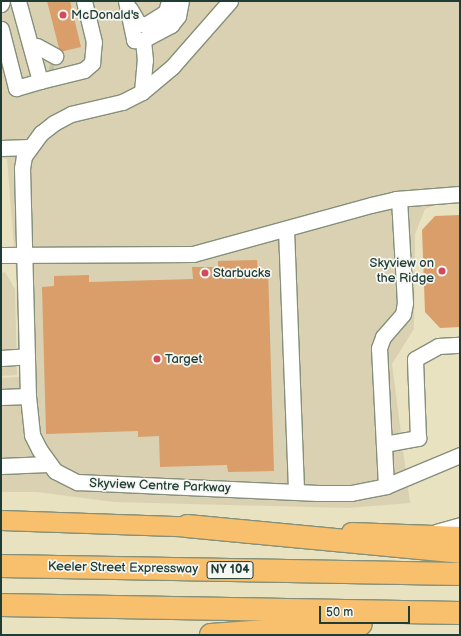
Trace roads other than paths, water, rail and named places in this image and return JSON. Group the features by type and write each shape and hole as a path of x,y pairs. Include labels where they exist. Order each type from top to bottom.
{"highway":[{"path":"187,526 460,552"},
{"name":"Keeler Street Expressway","path":"1,566 460,574"},
{"path":"1,605 460,613"},
{"path":"211,635 343,625 460,621"}],"main road":[{"path":"1,520 460,536"}],"street":[{"path":"18,1 40,81"},
{"path":"25,25 37,46 43,63 76,65 83,61 86,54 76,1"},
{"path":"1,29 16,88 84,70 92,63 94,42 84,1"},
{"path":"127,3 138,23 145,25 166,12 169,1"},
{"path":"127,3 134,40 143,40 170,25 178,16 180,1"},
{"name":"Skyview Centre Parkway","path":"230,1 172,67 142,92 122,102 71,114 41,133 30,147 22,168 28,396 32,435 48,464 69,479 97,485 351,493 386,486 460,455"},
{"path":"142,92 145,60 143,40"},
{"path":"1,148 30,147"},
{"path":"1,255 24,254 58,257 193,254 399,199 460,194"},
{"path":"386,486 379,348 383,338 403,314 405,303 399,199"},
{"path":"286,229 296,492"},
{"path":"384,444 418,438 415,359 429,349 460,344"},
{"path":"1,358 27,356"},
{"path":"1,397 28,396"},
{"path":"1,466 48,464"},
{"path":"421,534 460,525"}],"tunnel":[{"path":"49,68 54,69"}],"place":[{"name":"McDonald's","path":"63,15"},
{"name":"Skyview on the Ridge","path":"442,271"},
{"name":"Starbucks","path":"205,273"},
{"name":"Target","path":"157,359"}]}
